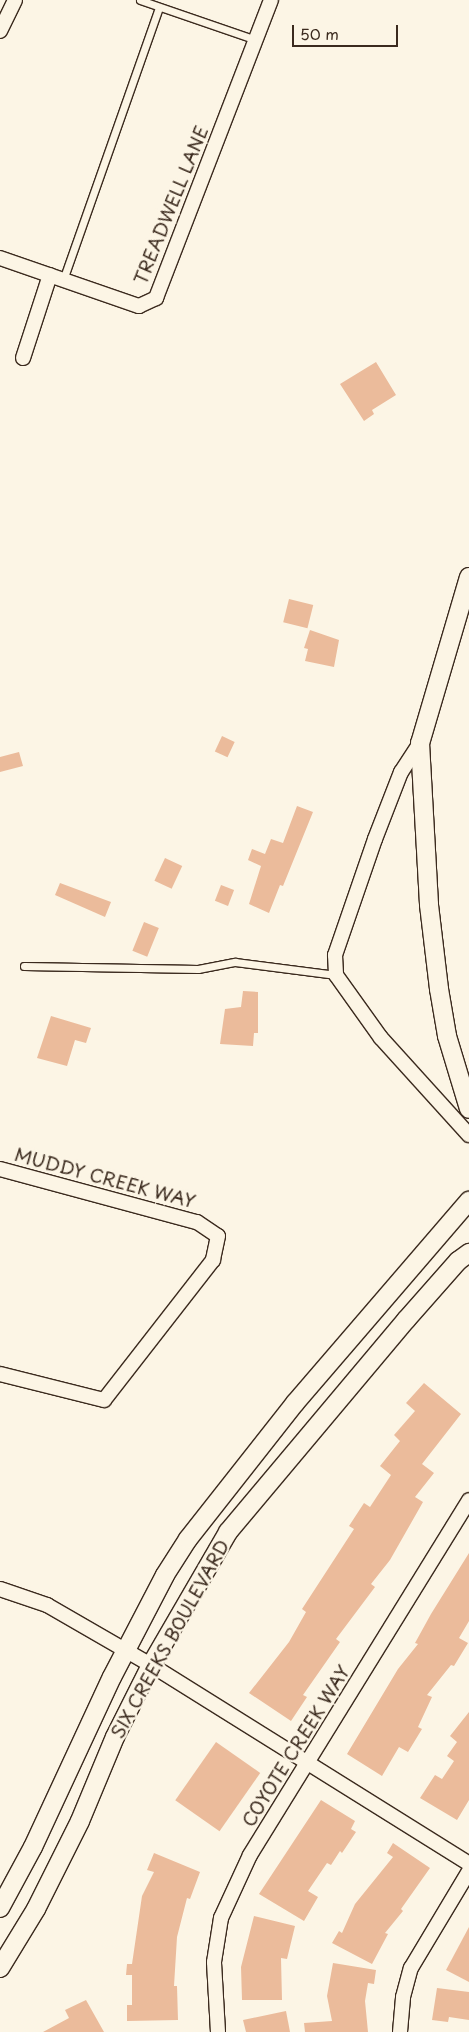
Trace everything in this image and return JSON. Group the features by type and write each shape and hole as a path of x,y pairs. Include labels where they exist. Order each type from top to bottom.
{"street":[{"path":"0,31 15,0"},
{"name":"TREADWELL LANE","path":"0,258 139,306 156,298 271,0"},
{"path":"23,358 56,278"},
{"path":"469,577 420,743 401,772 375,839 335,955 336,975 381,1038 469,1135"},
{"path":"420,743 429,905 439,989 447,1036 469,1109"},
{"name":"MUDDY CREEK WAY","path":"0,1169 197,1222 218,1236 213,1260 104,1400 0,1374"},
{"name":"SIX CREEKS BOULEVARD","path":"0,1908 33,1847 126,1651 165,1575 205,1516 295,1403 469,1201"},
{"name":"SIX CREEKS BOULEVARD","path":"0,1968 36,1909 80,1821 115,1737 151,1665 228,1532 400,1328 458,1261 469,1253"},
{"name":"COYOTE CREEK WAY","path":"218,2032 214,1962 221,1918 250,1855 469,1500"},
{"path":"0,1589 47,1605 151,1665 309,1762 469,1864"},
{"path":"400,2032 403,1996 411,1968 469,1871"}],"lane":[{"path":"140,0 256,40"},
{"path":"56,278 159,7"},
{"path":"24,966 198,969 235,962 336,975"}],"building":[{"path":"376,362 396,395 372,410 374,414 364,421 340,384"},
{"path":"289,599 313,605 307,628 283,622"},
{"path":"310,630 339,640 334,667 305,661 308,649 304,648"},
{"path":"222,736 235,742 228,757 215,751"},
{"path":"19,752 23,766 0,772 0,757"},
{"path":"297,806 313,812 283,886 280,885 269,913 249,904 261,866 248,860 252,849 265,854 271,839 283,843"},
{"path":"165,858 182,866 172,889 154,881"},
{"path":"60,883 111,902 105,917 55,895"},
{"path":"221,885 234,890 228,906 215,901"},
{"path":"144,922 159,928 147,957 132,951"},
{"path":"243,991 258,992 258,1033 254,1033 253,1046 220,1044 225,1009 241,1007"},
{"path":"51,1016 91,1028 86,1043 75,1040 67,1066 37,1058"},
{"path":"424,1383 461,1414 422,1464 434,1473 415,1497 423,1502 390,1560 371,1584 375,1587 336,1639 340,1642 303,1695 307,1697 291,1721 249,1693 289,1642 306,1612 302,1609 354,1529 349,1526 364,1503 370,1507 391,1475 380,1466 400,1441 394,1435 415,1411 406,1403"},
{"path":"469,1553 469,1621 459,1638 468,1643 454,1666 451,1665 427,1695 432,1697 418,1727 422,1729 408,1752 399,1747 382,1776 347,1754 398,1669 418,1644 415,1643 431,1614"},
{"path":"469,1712 469,1800 457,1820 420,1798 435,1775 442,1779 454,1761 447,1756 457,1742 450,1736"},
{"path":"216,1742 260,1773 220,1831 175,1800"},
{"path":"321,1800 355,1821 351,1829 356,1832 342,1853 340,1851 331,1865 327,1863 308,1891 318,1897 304,1921 259,1894"},
{"path":"393,1843 430,1868 401,1909 403,1911 385,1933 388,1934 372,1964 332,1943 339,1931 342,1933 355,1904 393,1857 387,1853"},
{"path":"154,1853 200,1872 190,1899 187,1898 177,1937 174,1986 177,1986 178,2020 127,2021 127,2005 132,2005 132,1975 126,1975 127,1964 132,1964 142,1896 154,1872 147,1870"},
{"path":"254,1916 295,1926 287,1959 281,1958 282,2000 242,2000 241,1967"},
{"path":"469,1927 469,1982 446,1970"},
{"path":"333,1963 376,1970 374,1984 368,1983 365,2001 368,2032 305,2032 304,2023 332,2021 327,1996"},
{"path":"437,1988 469,1992 469,2020 449,2017 448,2022 432,2020"},
{"path":"86,2000 104,2032 43,2032 69,2018 65,2010"},
{"path":"286,2011 290,2032 246,2032 243,2020"}]}
